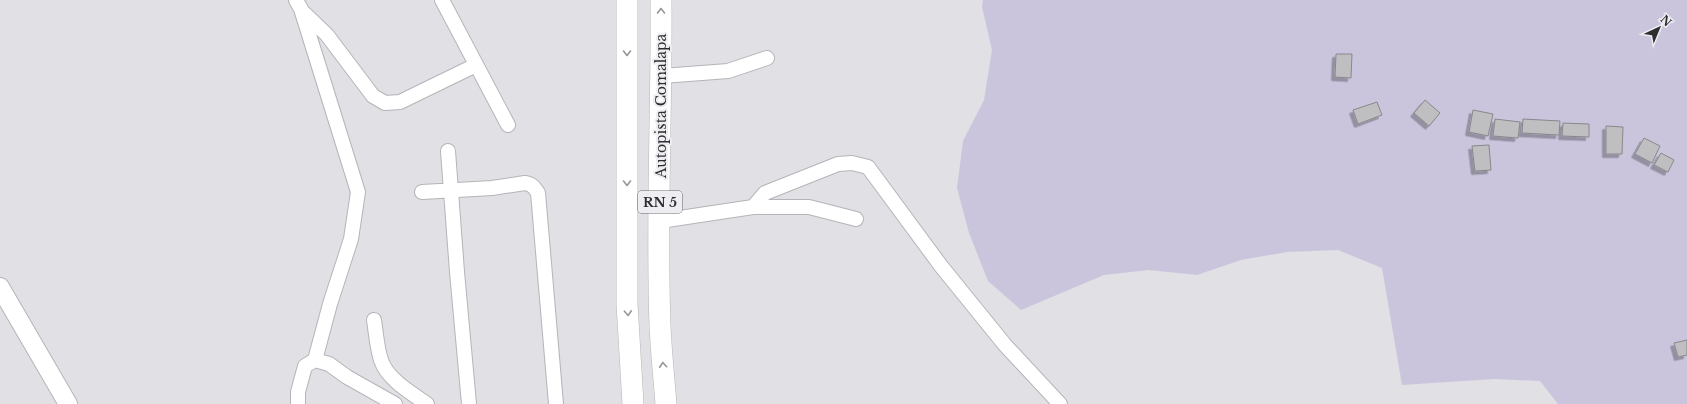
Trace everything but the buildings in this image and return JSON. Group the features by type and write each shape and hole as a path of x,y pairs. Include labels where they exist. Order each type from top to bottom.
{"highway":[{"name":"RN 5","path":"627,0 627,304 633,404"},
{"name":"Autopista Comalapa","path":"661,0 662,76 660,325 666,404"}],"main road":[{"path":"0,287 68,404"}],"street":[{"path":"442,0 508,125"},
{"path":"299,5 327,36 373,96 385,103 400,102 476,65"},
{"path":"298,404 298,392 305,366 315,360 350,239 358,192 299,5"},
{"path":"662,76 728,71 767,58"},
{"path":"448,150 469,404"},
{"path":"753,207 766,193 838,164 852,163 868,168 940,266 1005,344 1060,404"},
{"path":"422,192 525,183 531,184 538,193 556,404"},
{"path":"660,221 753,207 809,207 856,219"},
{"path":"374,320 381,360 389,374 412,394 427,404"},
{"path":"315,360 329,364 347,377 395,404"}],"shaded area":[{"path":"983,0 1687,0 1687,404 1558,404 1540,381 1494,379 1402,385 1382,268 1338,250 1287,252 1241,260 1197,275 1149,270 1104,275 1021,310 988,281 969,233 957,188 963,141 984,100 992,50 982,7"}]}
